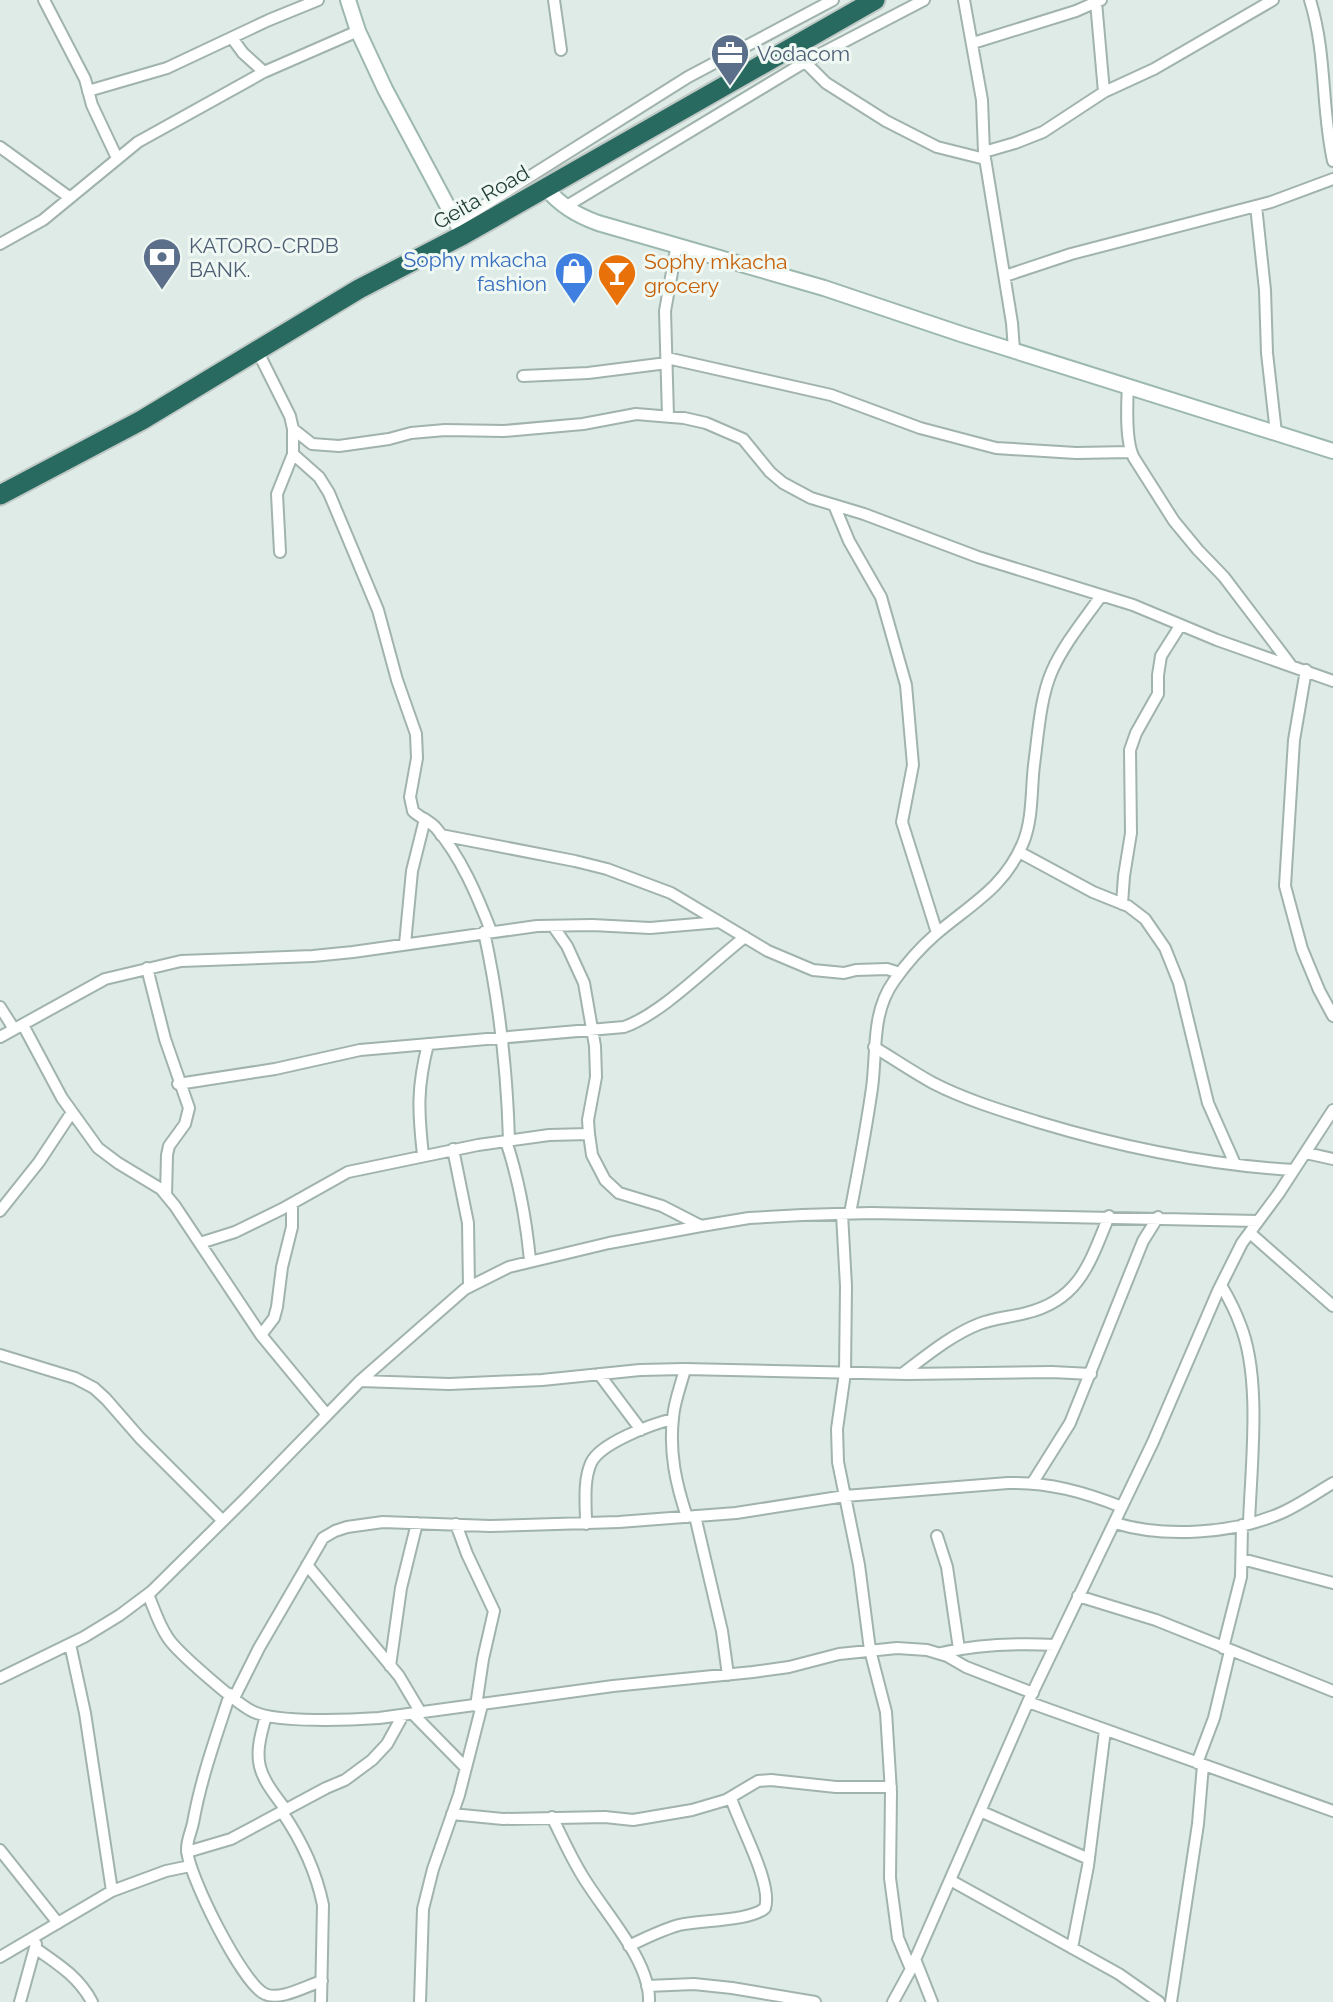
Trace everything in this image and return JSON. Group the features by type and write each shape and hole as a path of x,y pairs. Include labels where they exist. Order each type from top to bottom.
{"highway":[{"name":"Geita Road","path":"0,495 142,420 460,229 800,54 875,0"}],"street":[{"path":"44,0 79,66 104,133 117,158"},
{"path":"88,91 167,68 318,0"},
{"path":"348,0 358,31 385,89 460,229 688,77 833,0"},
{"path":"554,0 561,50"},
{"path":"565,206 800,54 924,0"},
{"path":"964,0 982,100 984,156 1014,349"},
{"path":"800,54 826,83 886,121 937,147 984,156 1043,132 1104,92 1154,69 1273,0"},
{"path":"1310,0 1322,46 1326,115 1333,161"},
{"path":"973,43 1076,11 1099,1 1104,92"},
{"path":"0,244 43,220 138,142 264,72 358,31"},
{"path":"232,38 264,72"},
{"path":"0,147 69,197"},
{"path":"1004,276 1071,254 1256,206 1333,179"},
{"path":"545,187 580,217 824,288 1333,451"},
{"path":"1256,206 1276,433"},
{"path":"668,416 665,310 677,244"},
{"path":"257,350 290,416 293,429 293,454 276,494 281,552"},
{"path":"523,376 588,373 667,361 831,395 920,428 996,448 1076,453 1130,452"},
{"path":"1128,385 1130,452 1174,521 1224,577 1290,664"},
{"path":"293,429 312,444 339,446 411,433 444,430 504,431 583,424 636,414 706,423 743,439 770,472 783,483 811,498 864,514 978,557 1133,605 1333,681"},
{"path":"293,454 319,478 329,493 378,610 397,680 416,734 417,758 410,797 413,811 425,819 453,851 476,894 488,931 506,1084 507,1141 524,1209 530,1260"},
{"path":"834,505 849,541 881,597 906,685 913,765 902,821 937,933"},
{"path":"932,2002 898,1938 890,1878 891,1787 886,1712 870,1650 859,1565 838,1462 837,1429 845,1373 846,1213 860,1167 880,1011 900,972 937,933 982,899 1013,864 1024,840 1029,817 1040,719 1051,672 1101,596"},
{"path":"1122,904 1131,833 1130,750 1136,733 1158,694 1161,656 1180,625"},
{"path":"1306,670 1294,740 1285,886 1301,949 1318,990 1333,1016"},
{"path":"405,943 412,871 425,819"},
{"path":"441,835 607,870 671,892 768,951 813,970 844,974 864,969 900,972"},
{"path":"1019,852 1093,892 1122,904 1145,919 1165,948 1179,984 1208,1102 1235,1164"},
{"path":"0,1037 104,979 181,961 313,956 488,931 553,926 650,928 720,922"},
{"path":"553,926 577,964 584,983 593,1029 596,1077 590,1107 592,1155 605,1180 619,1193 673,1211 701,1226"},
{"path":"178,1084 275,1069 360,1050 624,1027 637,1023 670,999 745,937"},
{"path":"147,968 164,1039 178,1084 189,1108 185,1124 169,1146 165,1170 166,1195"},
{"path":"0,1007 18,1027 98,1148 162,1189 261,1335 327,1415"},
{"path":"423,1155 419,1083 428,1044"},
{"path":"874,1047 933,1083 1024,1118 1128,1147 1235,1164 1294,1170"},
{"path":"893,2002 913,1964 1055,1645 1153,1442 1221,1284 1250,1233 1333,1111"},
{"path":"0,1211 39,1162 72,1112"},
{"path":"200,1243 235,1232 292,1204 348,1171 453,1149 549,1135 589,1133"},
{"path":"453,1149 468,1223 469,1287"},
{"path":"1306,1153 1333,1159"},
{"path":"261,1335 274,1318 277,1307 282,1267 292,1227 292,1204"},
{"path":"0,1678 70,1644 120,1615 148,1594 360,1381 469,1287 492,1274 530,1260 609,1242 749,1218 846,1213 1109,1216 1258,1221"},
{"path":"902,1374 931,1352 978,1324 1028,1313 1068,1294 1087,1270 1109,1216"},
{"path":"1033,1482 1070,1423 1143,1241 1158,1217"},
{"path":"1250,1233 1333,1306"},
{"path":"1171,2002 1198,1824 1200,1764 1214,1718 1241,1577 1245,1524 1252,1411 1251,1366 1241,1325 1221,1284"},
{"path":"0,1355 75,1378 94,1388 222,1520"},
{"path":"360,1381 449,1384 685,1369 902,1374 1091,1374"},
{"path":"685,1369 673,1419 672,1462 676,1484 691,1516 722,1631 728,1675"},
{"path":"599,1374 641,1430"},
{"path":"586,1524 586,1490 592,1462 606,1448 641,1430 673,1419"},
{"path":"322,1981 264,1998 235,1959 190,1866 187,1852 209,1753 232,1696 323,1538 335,1531 383,1522 490,1526 586,1524 736,1513 845,1496 1033,1482 1080,1492 1122,1507"},
{"path":"1115,1522 1157,1532 1245,1524 1284,1512 1333,1483"},
{"path":"390,1666 401,1588 417,1523"},
{"path":"420,2002 423,1909 466,1768 479,1705 483,1659 494,1611 456,1524"},
{"path":"937,1536 947,1567 959,1649"},
{"path":"1242,1559 1333,1583"},
{"path":"307,1565 390,1666 413,1714 466,1768"},
{"path":"148,1594 161,1628 173,1646 254,1713 266,1716 348,1720 413,1714 612,1686 789,1667 870,1650 927,1650 1105,1731 1333,1811"},
{"path":"1078,1596 1156,1620 1333,1691"},
{"path":"938,1654 1006,1643 1055,1645"},
{"path":"70,1644 85,1713 113,1891"},
{"path":"187,1852 231,1839 345,1780 372,1759 413,1714"},
{"path":"266,1716 260,1736 259,1767 262,1777 284,1811 314,1870 320,1889 323,1905 321,2002"},
{"path":"1072,1948 1089,1859 1105,1731"},
{"path":"452,1814 503,1819 605,1817 633,1821 692,1810 731,1798 758,1781 891,1787"},
{"path":"629,1946 680,1925 751,1916 765,1909 765,1888 731,1798"},
{"path":"980,1811 1089,1859"},
{"path":"552,1817 579,1871 629,1946 647,1986 649,2002"},
{"path":"0,1850 58,1923"},
{"path":"0,1957 113,1891 143,1879 190,1866"},
{"path":"950,1880 1119,1974 1159,2002"},
{"path":"20,2002 38,1935"},
{"path":"35,1948 65,1969 84,1988 92,2002"},
{"path":"647,1986 694,1984 814,2002"}],"place":[{"name":"Vodacom","path":"730,87"},
{"name":"KATORO-CRDB BANK.","path":"162,291"},
{"name":"Sophy mkacha fashion","path":"574,305"},
{"name":"Sophy mkacha grocery","path":"617,307"}]}
